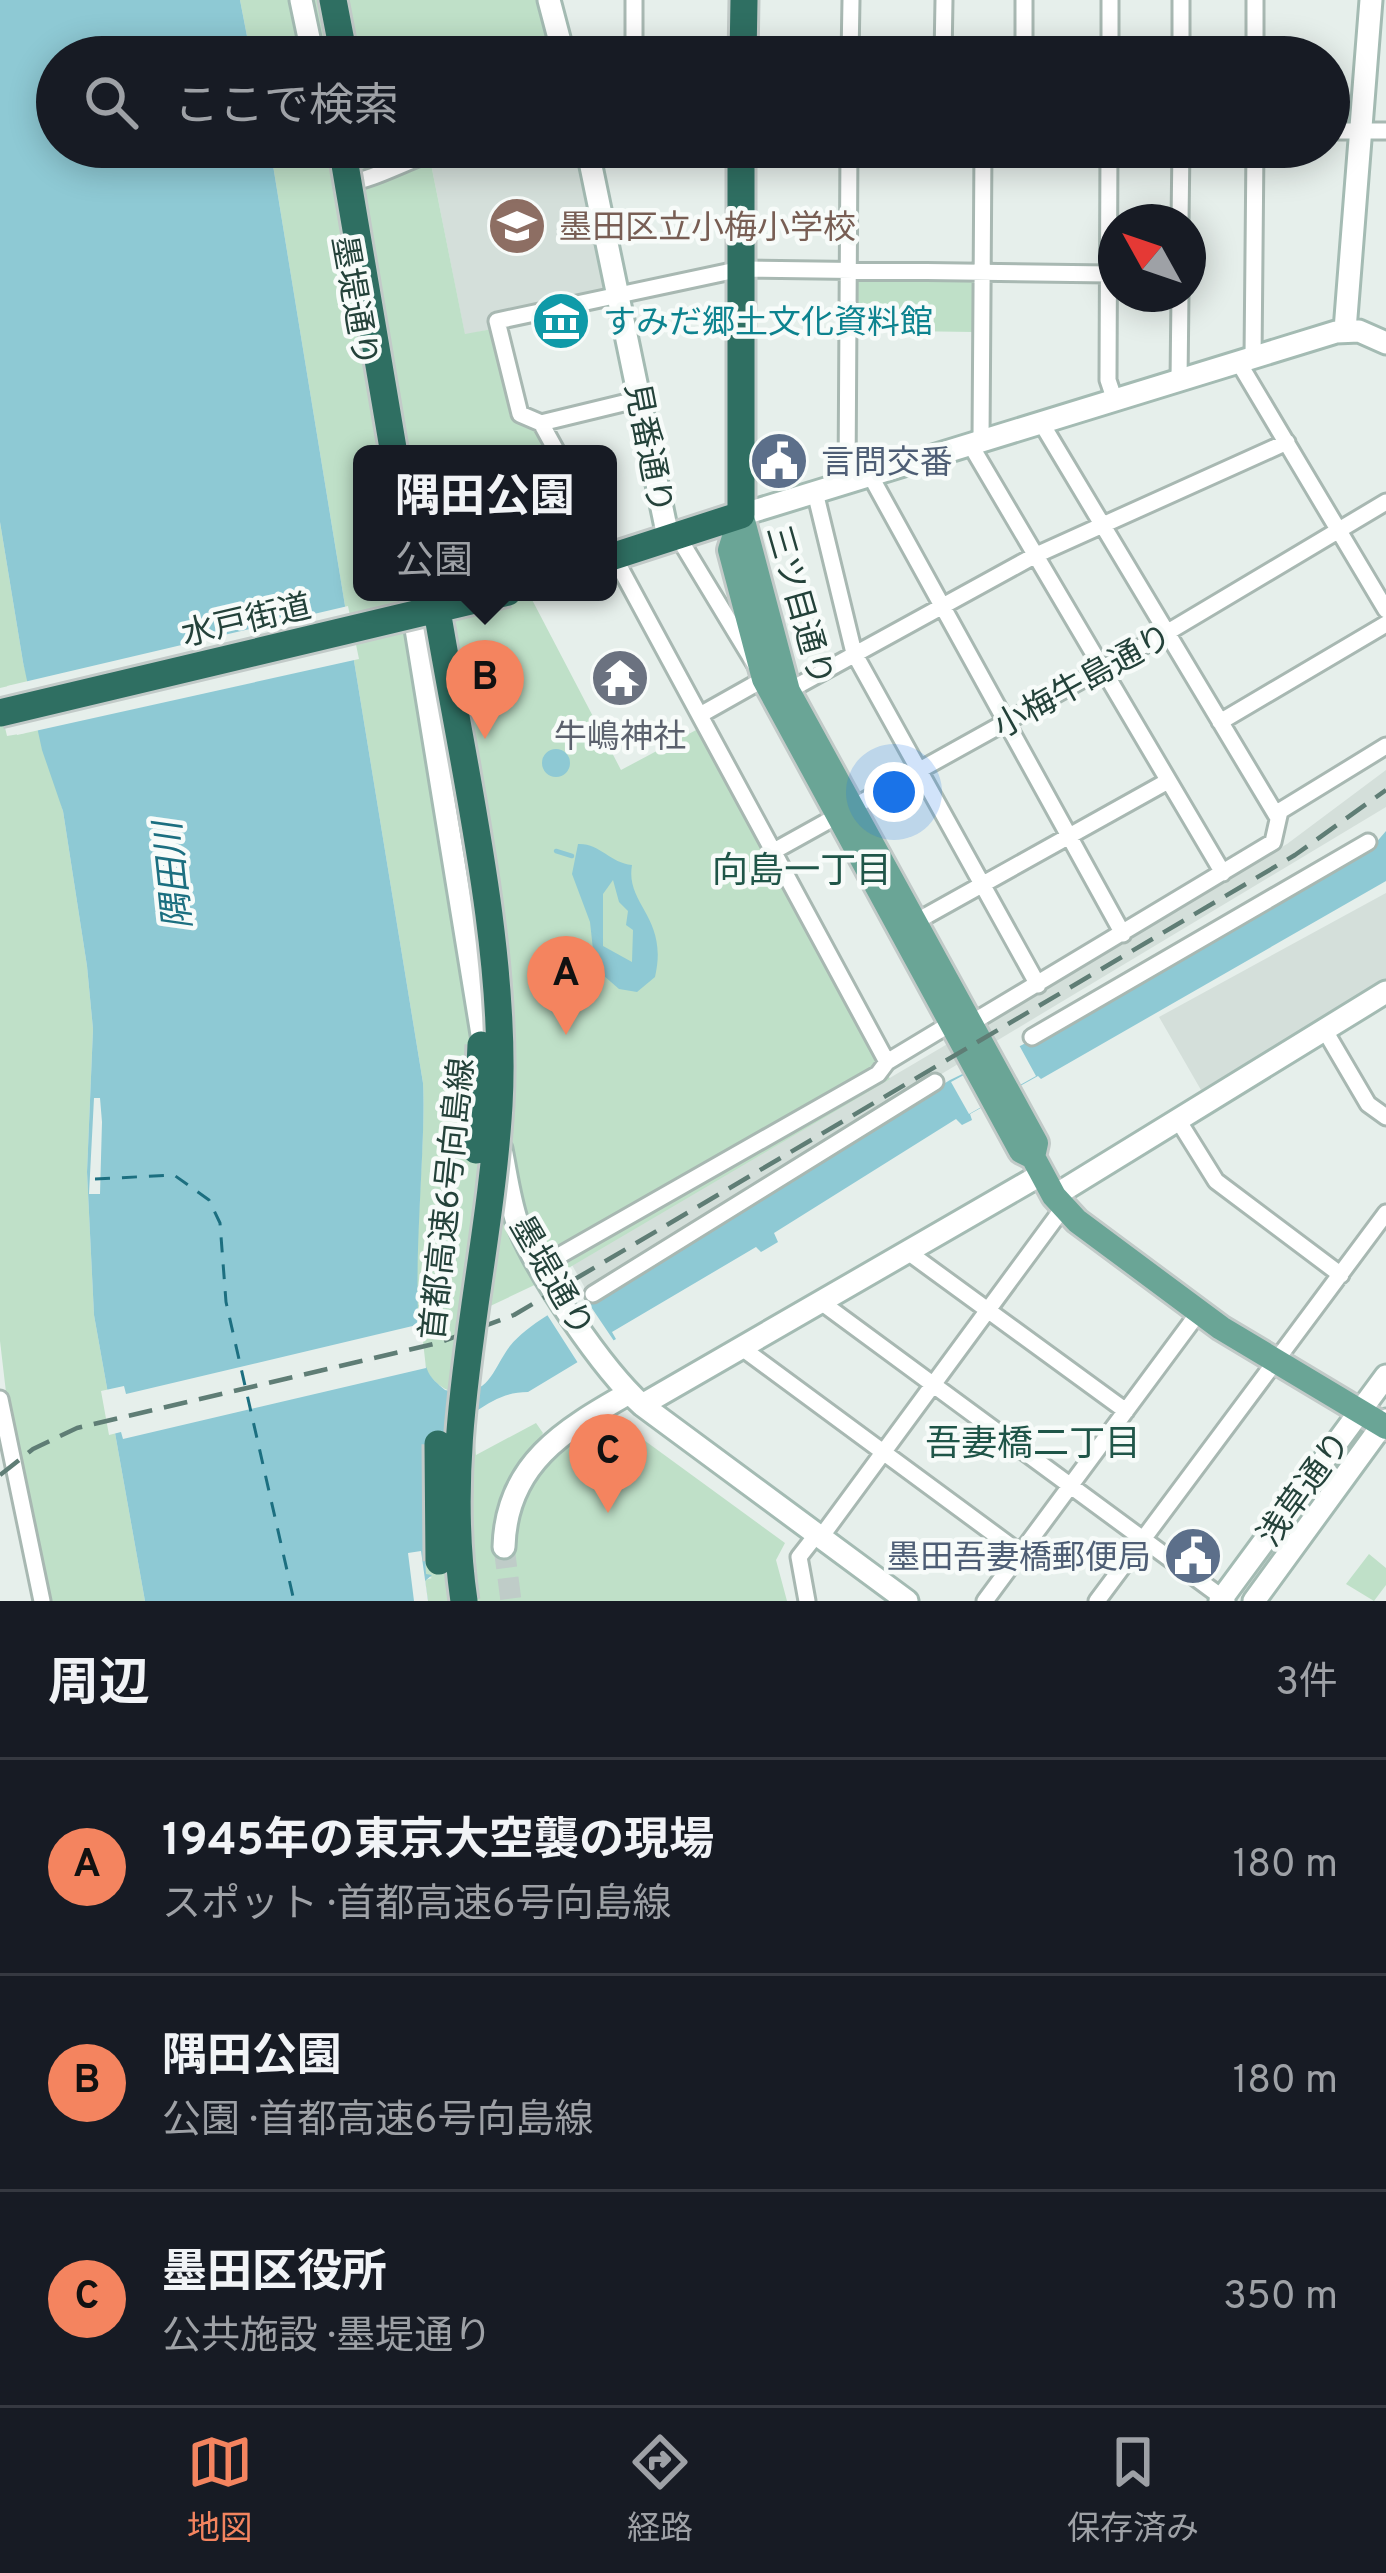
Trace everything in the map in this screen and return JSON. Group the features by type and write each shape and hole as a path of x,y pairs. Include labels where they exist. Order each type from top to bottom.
{"highway":[{"path":"314,0 321,36"},
{"path":"333,0 340,36"},
{"path":"743,36 744,0"},
{"path":"345,168 388,445"},
{"path":"364,168 411,445"},
{"path":"617,551 741,515 742,168"},
{"name":"首都高速6号向島線","path":"415,601 467,910 481,1045 475,1162 436,1471 445,1601"},
{"name":"首都高速6号向島線","path":"435,601 484,907 499,1044 493,1166 458,1420 454,1517 464,1601"},
{"name":"水戸街道","path":"0,712 470,601"}],"main road":[{"name":"三ツ目通り","path":"741,515 730,550 764,679 916,921 962,1023"},
{"name":"三ツ目通り","path":"741,515 788,692 844,811 1001,1096 1036,1143 1048,1184"},
{"path":"1048,1184 1199,1312 1385,1424"}],"street":[{"path":"301,0 309,36"},
{"path":"549,0 558,36"},
{"path":"634,0 634,36"},
{"path":"850,36 851,0"},
{"path":"943,36 944,0"},
{"path":"1024,0 1024,36"},
{"path":"1110,0 1110,36"},
{"path":"1181,0 1181,36"},
{"path":"1255,0 1255,36"},
{"path":"1345,330 1371,0"},
{"path":"1350,131 1386,131"},
{"name":"墨堤通り","path":"332,168 387,445"},
{"path":"335,186 390,168"},
{"name":"見番通り","path":"592,168 672,536"},
{"path":"849,168 858,478 942,607 1123,934"},
{"path":"983,168 975,443 1034,556 1223,873"},
{"path":"1109,168 1109,204"},
{"path":"1180,204 1181,168"},
{"path":"1254,168 1246,361 1287,442 1386,610"},
{"path":"640,399 541,423 520,414 497,321 741,269 1098,274"},
{"path":"1109,312 1108,380 1115,401"},
{"path":"1179,381 1180,312"},
{"path":"741,515 1345,330 1386,343"},
{"path":"541,423 553,445"},
{"path":"1042,424 1278,818"},
{"path":"788,692 1034,556 1287,442"},
{"path":"815,492 854,653 1037,985"},
{"name":"小梅牛島通り","path":"774,850 1168,632 1386,502"},
{"path":"672,536 764,679 700,716"},
{"path":"617,566 887,1062"},
{"name":"墨堤通り","path":"414,601 509,1195 542,1265 597,1353 636,1399 907,1601"},
{"path":"1220,722 1386,625"},
{"path":"542,1265 878,1074 887,1062 1037,985 1223,873 1273,842 1280,812 1386,746"},
{"path":"916,921 1168,781"},
{"path":"1032,1037 1368,842"},
{"path":"504,1547 508,1508 533,1459 574,1424 742,1348 908,1252 1178,1120 1386,992"},
{"path":"1324,1029 1368,1104 1386,1118"},
{"path":"593,1294 935,1082"},
{"path":"1178,1120 1216,1181 1341,1275"},
{"path":"807,1601 800,1557 989,1310 1048,1184"},
{"path":"1097,1601 1386,1213"},
{"path":"908,1252 1126,1411"},
{"path":"820,1302 1223,1600"},
{"path":"985,1601 1199,1312"},
{"path":"742,1348 1021,1553"},
{"name":"浅草通り","path":"1223,1600 1386,1376"},
{"path":"0,1399 42,1601"},
{"name":"浅草通り","path":"1254,1601 1385,1424"}],"shaded area":[{"name":"墨田区立小梅小学校","path":"432,168 579,168 605,288 490,315 492,329 465,335"},
{"path":"1386,770 1386,807 585,1288 572,1265 1287,844"},
{"path":"1386,893 1386,979 1201,1090 1159,1017"}],"green space":[{"path":"240,0 536,0 545,36 247,36"},
{"path":"273,168 432,168 465,334 492,329 510,416 539,434 545,445 353,445 353,601 533,601 621,770 698,729 890,1079 560,1273 486,1308 453,1392 428,1373 420,1344 417,1273 423,1083"},
{"path":"856,280 974,281 974,332 903,331 903,311 856,311"},
{"path":"0,522 23,662 63,811 87,966 93,1029 87,1172 94,1315 145,1601 47,1601 11,1435 0,1341 0,706 7,736 25,733 13,685 0,688"},
{"path":"472,1414 476,1455 536,1423 543,1433 503,1490 493,1546 513,1546 523,1504 557,1451 611,1416 785,1543 776,1560 787,1601 428,1601 425,1580 432,1578 426,1575 423,1504 428,1465 451,1430"},
{"path":"1369,1554 1386,1568 1386,1585 1374,1601 1346,1584"}],"water":[{"name":"隅田川","path":"0,0 240,0 247,36 36,36 36,168 273,168 423,1083 418,1313 427,1369 445,1390 480,1387 517,1338 557,1309 588,1291 594,1298 950,1080 1022,1045 1374,845 1386,831 1386,881 1041,1079 1038,1076 970,1114 972,1120 962,1125 956,1119 774,1233 778,1242 761,1252 756,1247 612,1332 616,1339 528,1392 494,1400 475,1412 439,1446 425,1482 426,1574 432,1575 425,1581 428,1601 145,1601 94,1315 87,1172 93,1029 87,966 63,811 42,750 0,522"},
{"path":"556,749 566,753 570,763 566,773 556,777 546,773 542,763 546,753"},
{"path":"578,844 632,865 635,891 652,926 658,957 655,977 637,992 619,989 595,968 590,922 572,874","holes":["613,880 619,902 628,911 626,925 633,930 632,962 603,946 603,894"]}],"pier":[{"path":"348,606 359,659 17,735 7,686"},
{"path":"1019,1045 1036,1076 969,1114 951,1082"},
{"path":"94,1098 100,1098 102,1122 100,1194 89,1194"},
{"path":"581,1292 614,1341 578,1363 546,1313"},
{"path":"421,1324 426,1368 123,1439 121,1432 109,1435 101,1391 124,1386 126,1394"},
{"path":"421,1551 428,1601 414,1601 408,1553"}],"waterway":[{"path":"556,851 572,856"}],"ferry route":[{"path":"95,1179 174,1175 209,1200 220,1223 226,1302 294,1601"}],"tunnel":[{"path":"504,1547 511,1601"}],"railway":[{"path":"0,1475 33,1449 77,1428 438,1343 514,1315 1295,855 1386,790"}],"place":[{"name":"墨田区立小梅小学校","path":"517,226"},
{"name":"すみだ郷土文化資料館","path":"561,321"},
{"name":"言問交番","path":"779,461"},
{"name":"牛嶋神社","path":"620,678"},
{"name":"隅田公園","path":"485,739"},
{"name":"1945年の東京大空襲の現場","path":"566,1035"},
{"name":"墨田区役所","path":"608,1513"},
{"name":"墨田吾妻橋郵便局","path":"1193,1556"}],"district":[{"name":"向島一丁目","path":"802,869"},
{"name":"吾妻橋二丁目","path":"1033,1442"}]}
